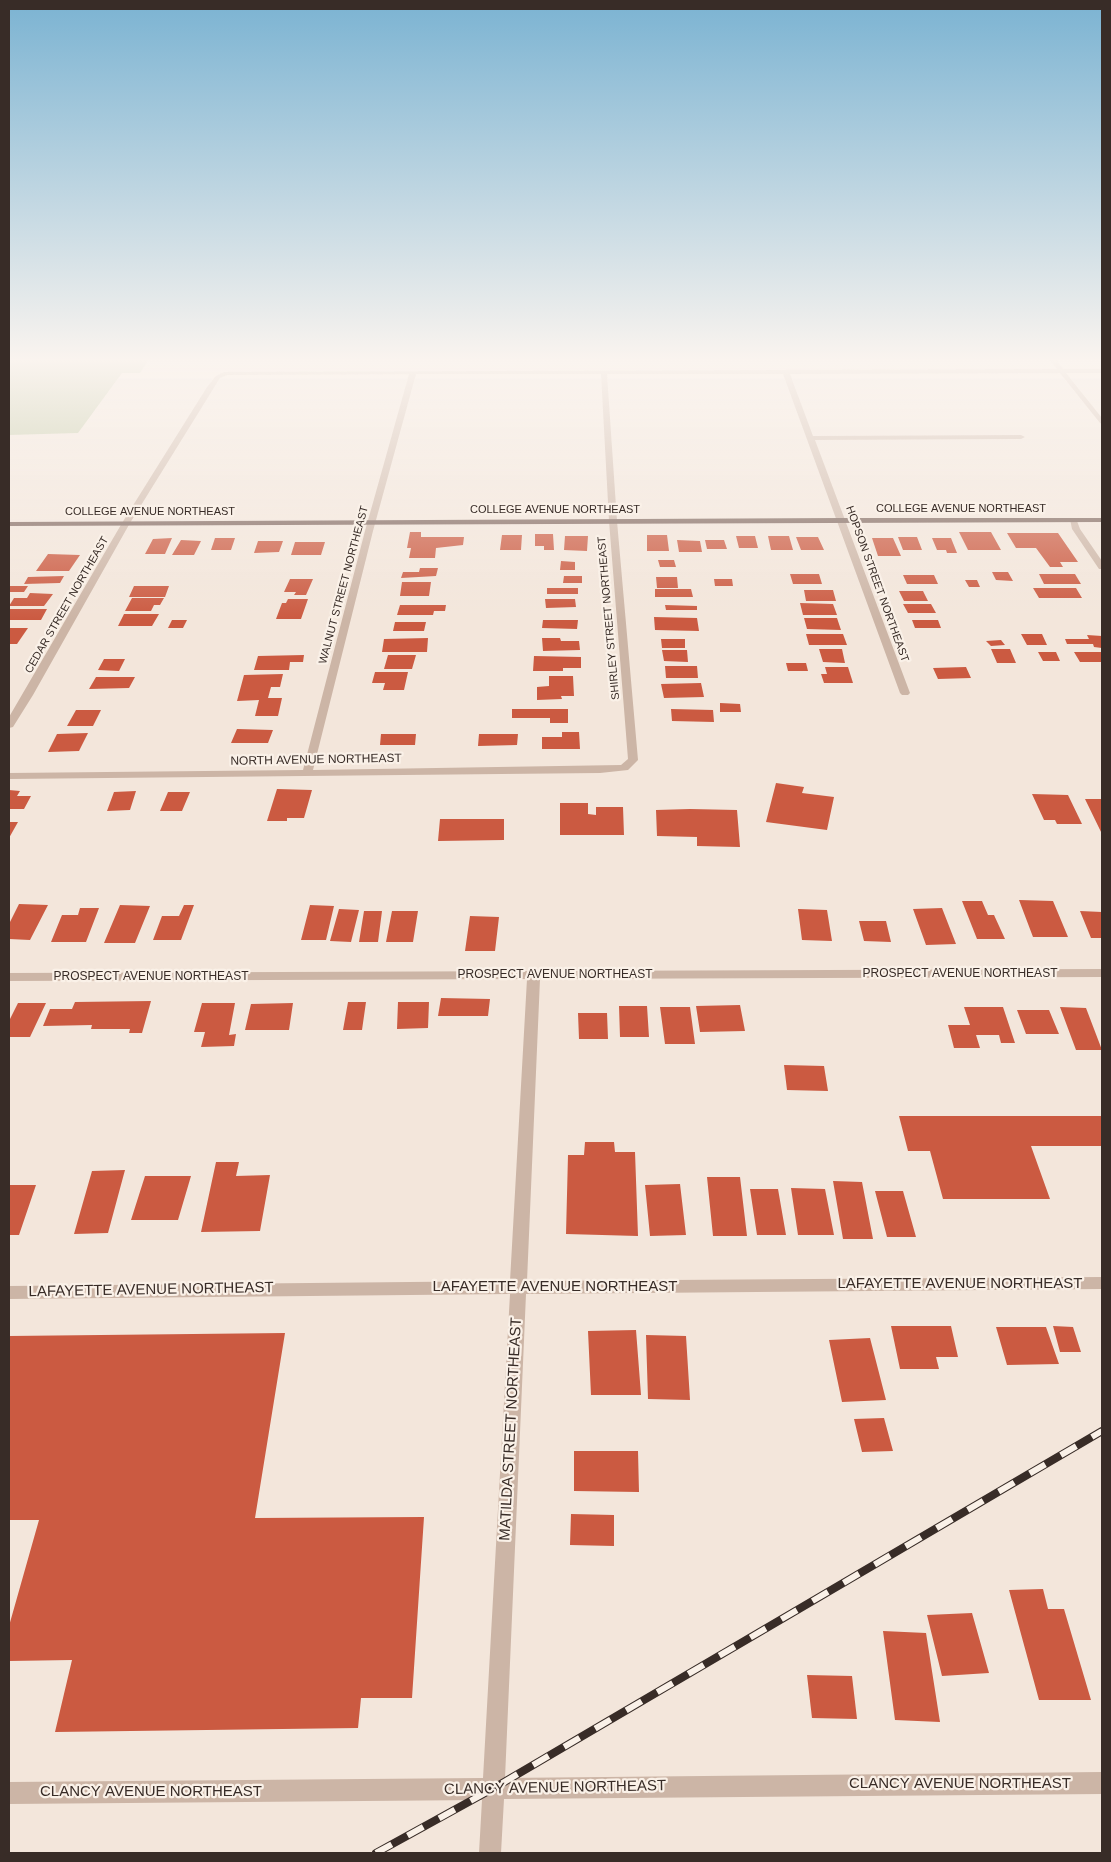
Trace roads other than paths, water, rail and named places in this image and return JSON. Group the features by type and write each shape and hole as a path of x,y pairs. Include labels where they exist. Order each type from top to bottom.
{"main road":[{"name":"COLLEGE AVENUE NORTHEAST","path":"9,524 1102,520"}],"street":[{"name":"CEDAR STREET NORTHEAST","path":"9,725 126,523 174,446"},
{"name":"WALNUT STREET NORTHEAST","path":"306,774 393,446"},
{"name":"SHIRLEY STREET NORTHEAST","path":"608,446 633,760 624,768"},
{"name":"HOPSON STREET NORTHEAST","path":"812,446 906,693"},
{"path":"1073,520 1076,529 1102,567"},
{"name":"NORTH AVENUE NORTHEAST","path":"9,776 306,774 600,770 624,768"},
{"name":"PROSPECT AVENUE NORTHEAST","path":"9,977 1102,973"},
{"name":"MATILDA STREET NORTHEAST","path":"490,1853 534,975"},
{"name":"LAFAYETTE AVENUE NORTHEAST","path":"9,1292 1102,1283"},
{"name":"CLANCY AVENUE NORTHEAST","path":"9,1793 1102,1783"}],"railway":[{"path":"376,1853 494,1788 1102,1431"}]}
